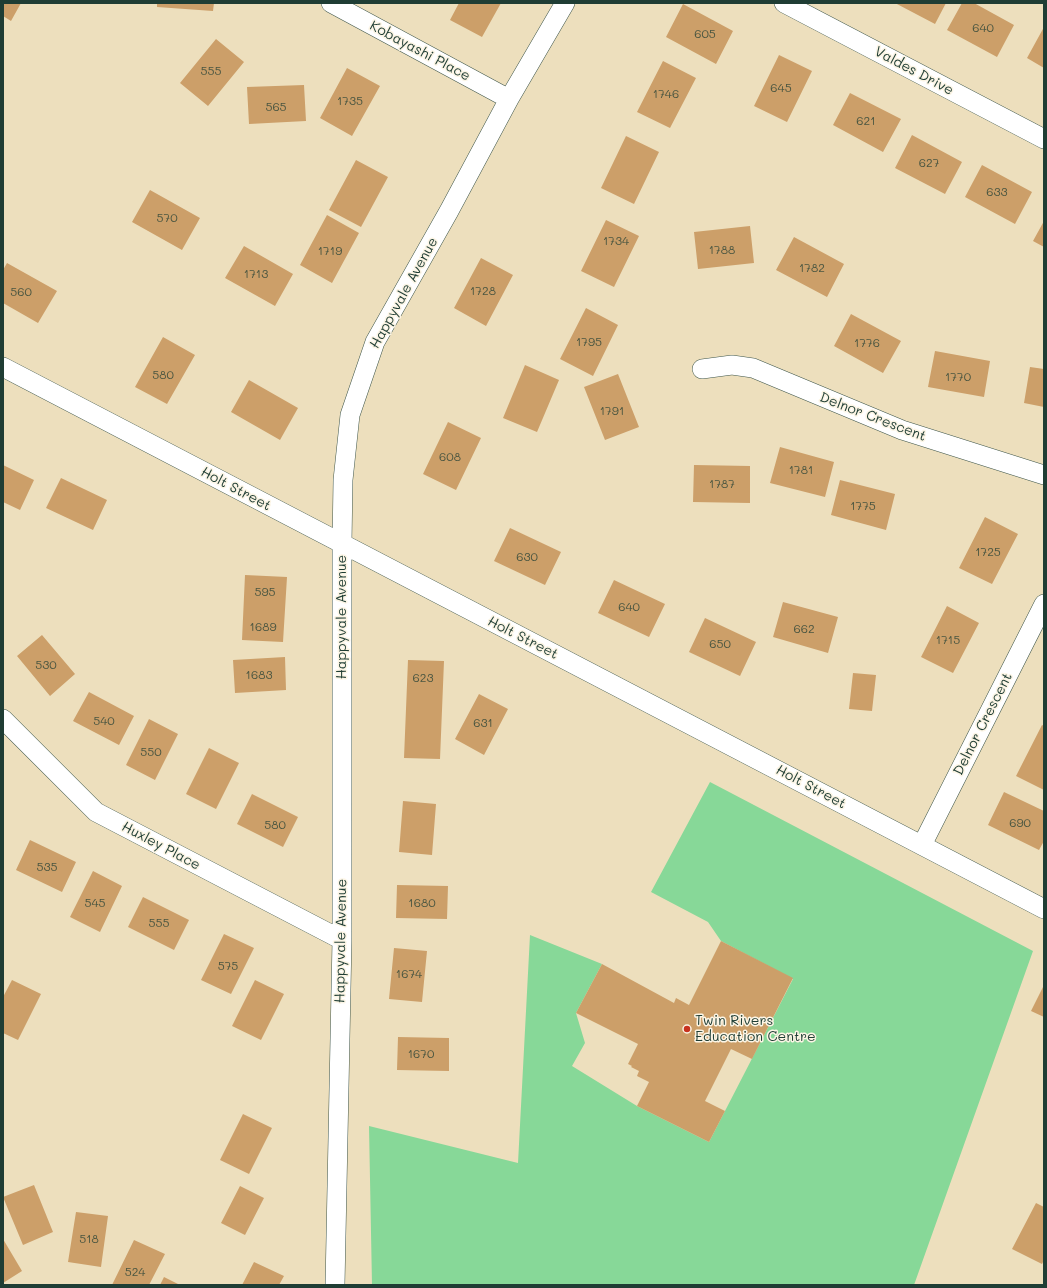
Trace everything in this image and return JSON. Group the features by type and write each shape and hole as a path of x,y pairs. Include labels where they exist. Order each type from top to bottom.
{"street":[{"name":"Kobayashi Place","path":"331,3 509,99"},
{"name":"Happyvale Avenue","path":"335,1285 342,940 343,480 350,416 375,342 449,211 509,99 566,3"},
{"name":"Valdes Drive","path":"784,3 1044,139"},
{"name":"Delnor Crescent","path":"702,369 732,365 752,368 902,430 1044,475"},
{"name":"Holt Street","path":"3,366 1044,909"},
{"name":"Delnor Crescent","path":"922,845 1044,604"},
{"name":"Huxley Place","path":"3,719 96,812 342,940"}],"green space":[{"path":"710,782 1033,951 914,1285 372,1285 369,1126 518,1163 530,935 602,964 576,1013 585,1043 572,1066 637,1106 709,1142 793,979 721,941 708,922 651,892"}],"building":[{"path":"3,3 21,3 11,21 3,16"},
{"path":"157,3 214,3 213,11 157,7"},
{"path":"459,3 501,3 482,37 450,20"},
{"path":"895,3 946,3 935,24"},
{"path":"962,3 974,3 1014,25 997,57 947,30"},
{"path":"683,4 733,31 716,64 666,37"},
{"path":"1044,27 1044,68 1027,58"},
{"path":"216,39 244,62 208,106 180,83"},
{"path":"779,55 812,71 787,122 754,106"},
{"path":"663,61 696,78 670,128 637,112"},
{"path":"347,68 380,86 352,136 320,118"},
{"path":"304,85 306,121 249,124 247,87"},
{"path":"850,93 901,119 883,152 833,125"},
{"path":"912,135 962,162 945,194 895,168"},
{"path":"626,136 659,152 634,204 601,188"},
{"path":"356,160 388,177 361,227 329,210"},
{"path":"982,165 1032,192 1015,224 965,197"},
{"path":"150,190 200,218 182,250 132,222"},
{"path":"327,215 359,233 332,283 300,265"},
{"path":"606,220 639,236 614,287 581,271"},
{"path":"1044,221 1044,247 1033,241"},
{"path":"750,226 754,263 698,269 694,232"},
{"path":"794,237 844,264 827,297 776,270"},
{"path":"244,246 293,274 275,306 225,278"},
{"path":"481,258 513,275 486,326 454,308"},
{"path":"7,263 57,291 38,323 3,303 3,270"},
{"path":"586,308 618,325 593,376 560,359"},
{"path":"851,314 901,341 883,373 834,346"},
{"path":"163,337 195,355 167,404 135,387"},
{"path":"935,351 990,361 984,397 928,387"},
{"path":"525,365 559,380 537,432 503,418"},
{"path":"1030,367 1044,369 1044,407 1024,403"},
{"path":"618,374 639,427 605,440 584,387"},
{"path":"249,380 298,408 280,440 231,412"},
{"path":"448,422 481,438 456,490 423,474"},
{"path":"780,447 834,462 825,497 770,483"},
{"path":"3,465 34,480 20,510 3,502"},
{"path":"694,465 750,466 750,503 693,502"},
{"path":"61,478 107,500 93,530 46,508"},
{"path":"840,480 895,494 886,530 831,515"},
{"path":"985,517 1018,534 992,584 959,568"},
{"path":"510,528 561,552 545,585 494,561"},
{"path":"245,575 287,577 283,642 242,640"},
{"path":"614,580 665,604 649,637 598,613"},
{"path":"783,602 838,617 828,653 773,637"},
{"path":"947,606 979,623 953,673 921,657"},
{"path":"705,618 756,642 740,676 689,652"},
{"path":"42,635 75,674 50,696 17,656"},
{"path":"285,657 286,690 235,693 233,660"},
{"path":"408,660 444,661 440,759 404,758"},
{"path":"853,673 876,675 872,711 849,709"},
{"path":"89,692 134,716 119,745 73,721"},
{"path":"479,694 508,709 484,755 455,739"},
{"path":"149,719 178,734 155,780 126,765"},
{"path":"1042,725 1044,726 1044,790 1016,776"},
{"path":"209,748 239,763 216,809 186,794"},
{"path":"1004,792 1044,811 1044,841 1039,850 988,825"},
{"path":"252,794 298,817 283,847 237,824"},
{"path":"403,801 436,804 432,855 399,852"},
{"path":"30,840 76,862 62,892 16,870"},
{"path":"93,871 122,886 100,932 70,917"},
{"path":"397,885 448,886 447,919 396,918"},
{"path":"143,897 189,920 174,950 128,927"},
{"path":"224,934 254,948 231,994 201,980"},
{"name":"Twin Rivers Education Centre","path":"721,941 793,978 752,1059 731,1049 705,1101 725,1111 709,1142 637,1106 649,1082 637,1076 639,1071 628,1064 638,1044 576,1013 602,964 674,1003 676,998 689,1005"},
{"path":"394,948 427,951 422,1002 389,999"},
{"path":"12,980 41,994 18,1040 3,1033 3,997"},
{"path":"255,980 284,994 261,1040 232,1026"},
{"path":"1044,985 1044,1017 1031,1011"},
{"path":"398,1037 449,1038 449,1071 397,1070"},
{"path":"243,1114 272,1128 249,1174 220,1160"},
{"path":"34,1185 53,1232 23,1245 3,1197"},
{"path":"240,1186 264,1198 245,1235 221,1223"},
{"path":"1036,1203 1044,1207 1044,1260 1042,1264 1012,1249"},
{"path":"76,1212 108,1216 101,1267 68,1262"},
{"path":"3,1239 22,1271 3,1283"},
{"path":"134,1240 165,1254 149,1285 112,1285"},
{"path":"254,1262 284,1276 279,1285 242,1285"},
{"path":"164,1277 180,1285 160,1285"}],"place":[{"name":"Twin Rivers Education Centre","path":"687,1029"}]}
